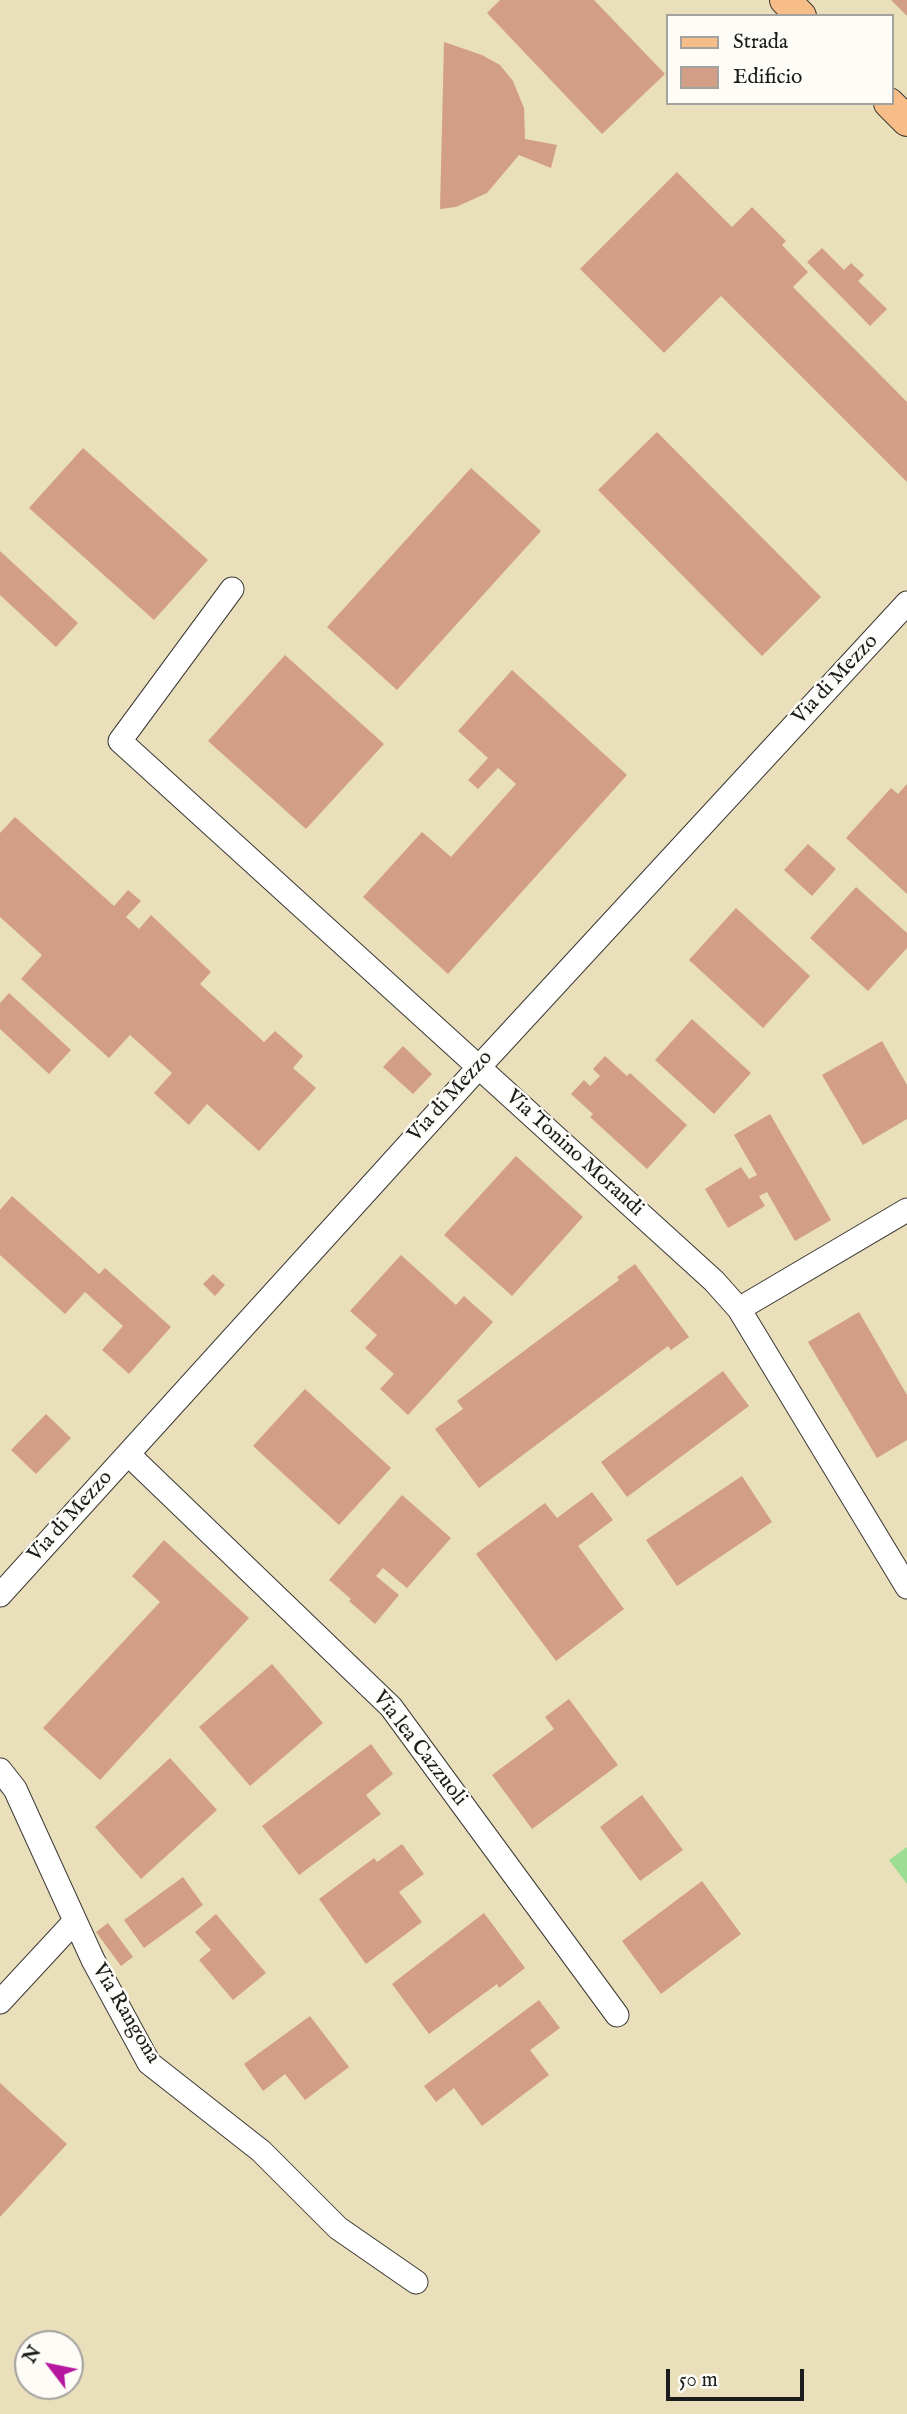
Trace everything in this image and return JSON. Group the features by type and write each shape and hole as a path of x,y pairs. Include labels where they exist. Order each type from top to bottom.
{"main road":[{"path":"785,0 799,14"},
{"path":"891,105 907,121"}],"street":[{"name":"Via Tonino Morandi","path":"232,589 120,741 714,1281 739,1309 907,1587"},
{"name":"Via di Mezzo","path":"0,1595 478,1067 907,603"},
{"path":"739,1309 907,1210"},
{"name":"Via lea Cazzuoli","path":"128,1454 391,1707 617,2015"},
{"name":"Via Rangona","path":"0,1770 15,1789 93,1960 149,2063 261,2151 338,2228 416,2282"},
{"path":"0,2002 75,1921"}],"green space":[{"path":"907,1847 907,1884 889,1860"}],"building":[{"path":"500,0 594,0 665,74 602,134 487,13"},
{"path":"891,0 907,0 907,16"},
{"path":"444,42 482,55 500,65 513,81 524,108 525,139 557,145 551,168 519,155 487,193 456,207 440,209"},
{"path":"677,172 732,227 752,207 786,241 782,245 808,272 793,287 907,402 907,482 721,296 664,353 580,269"},
{"path":"822,248 844,270 851,263 864,275 858,281 887,309 870,326 807,262"},
{"path":"657,432 821,597 762,656 598,490"},
{"path":"83,448 208,560 154,620 29,508"},
{"path":"471,468 541,531 397,690 327,627"},
{"path":"0,551 78,623 56,647 0,595"},
{"path":"285,655 384,744 306,829 208,741"},
{"path":"512,670 627,775 448,974 363,897 422,832 451,857 516,784 498,768 478,789 468,780 488,758 458,731"},
{"path":"907,784 907,894 846,838 891,788 898,794"},
{"path":"15,817 114,906 128,890 141,901 126,917 139,929 151,915 211,972 200,984 264,1042 275,1031 303,1056 293,1068 316,1088 259,1151 207,1104 189,1125 154,1093 172,1073 130,1035 109,1058 21,979 42,955 0,917 0,833"},
{"path":"808,844 836,869 812,896 784,870"},
{"path":"856,887 907,933 907,948 868,991 810,938"},
{"path":"736,908 810,976 763,1028 689,960"},
{"path":"9,993 71,1050 49,1074 0,1029 0,1003"},
{"path":"692,1019 751,1073 714,1114 655,1060"},
{"path":"882,1041 907,1085 907,1119 863,1145 822,1075"},
{"path":"403,1046 432,1074 413,1094 383,1067"},
{"path":"605,1056 627,1076 630,1073 687,1125 647,1169 590,1117 593,1114 571,1094 584,1080 590,1086 600,1076 593,1069"},
{"path":"770,1114 831,1220 795,1241 767,1192 759,1196 765,1206 728,1228 705,1189 741,1167 749,1179 757,1175 734,1135"},
{"path":"516,1156 583,1217 512,1296 444,1235"},
{"path":"12,1196 99,1274 105,1268 171,1327 129,1374 102,1350 123,1326 85,1292 65,1314 0,1255 0,1210"},
{"path":"401,1255 456,1305 464,1296 493,1322 408,1415 380,1389 394,1374 365,1348 377,1335 350,1311"},
{"path":"635,1264 689,1337 671,1350 668,1346 479,1488 435,1429 463,1409 457,1401 619,1280 617,1277"},
{"path":"213,1274 225,1285 215,1296 203,1284"},
{"path":"859,1312 907,1395 907,1440 877,1458 808,1342"},
{"path":"723,1371 749,1406 627,1497 601,1462"},
{"path":"305,1389 391,1468 339,1525 253,1446"},
{"path":"46,1414 71,1438 36,1474 11,1450"},
{"path":"742,1476 772,1522 677,1586 646,1540"},
{"path":"592,1492 613,1520 578,1546 624,1609 556,1661 476,1554 545,1503 557,1518"},
{"path":"402,1495 451,1538 407,1588 383,1568 376,1576 399,1595 375,1624 329,1580"},
{"path":"164,1540 249,1618 100,1780 43,1728 160,1602 132,1576"},
{"path":"272,1664 323,1723 250,1786 199,1727"},
{"path":"569,1699 618,1765 532,1829 492,1775 554,1729 545,1717"},
{"path":"371,1744 393,1774 366,1795 381,1814 299,1875 262,1826"},
{"path":"170,1758 217,1810 141,1879 95,1827"},
{"path":"642,1795 683,1850 640,1881 600,1827"},
{"path":"402,1844 424,1874 399,1892 422,1922 366,1964 319,1899 374,1858 377,1862"},
{"path":"183,1877 203,1905 144,1948 124,1920"},
{"path":"702,1881 741,1934 661,1994 622,1941"},
{"path":"484,1913 525,1968 499,1988 497,1984 429,2034 392,1984"},
{"path":"216,1914 266,1973 233,2000 199,1960 211,1950 195,1932"},
{"path":"108,1923 133,1957 121,1966 96,1932"},
{"path":"539,2000 560,2028 530,2050 549,2075 482,2126 454,2088 436,2102 424,2086"},
{"path":"310,2016 349,2067 305,2100 285,2074 263,2091 244,2064"},
{"path":"0,2083 67,2144 0,2217"}]}
